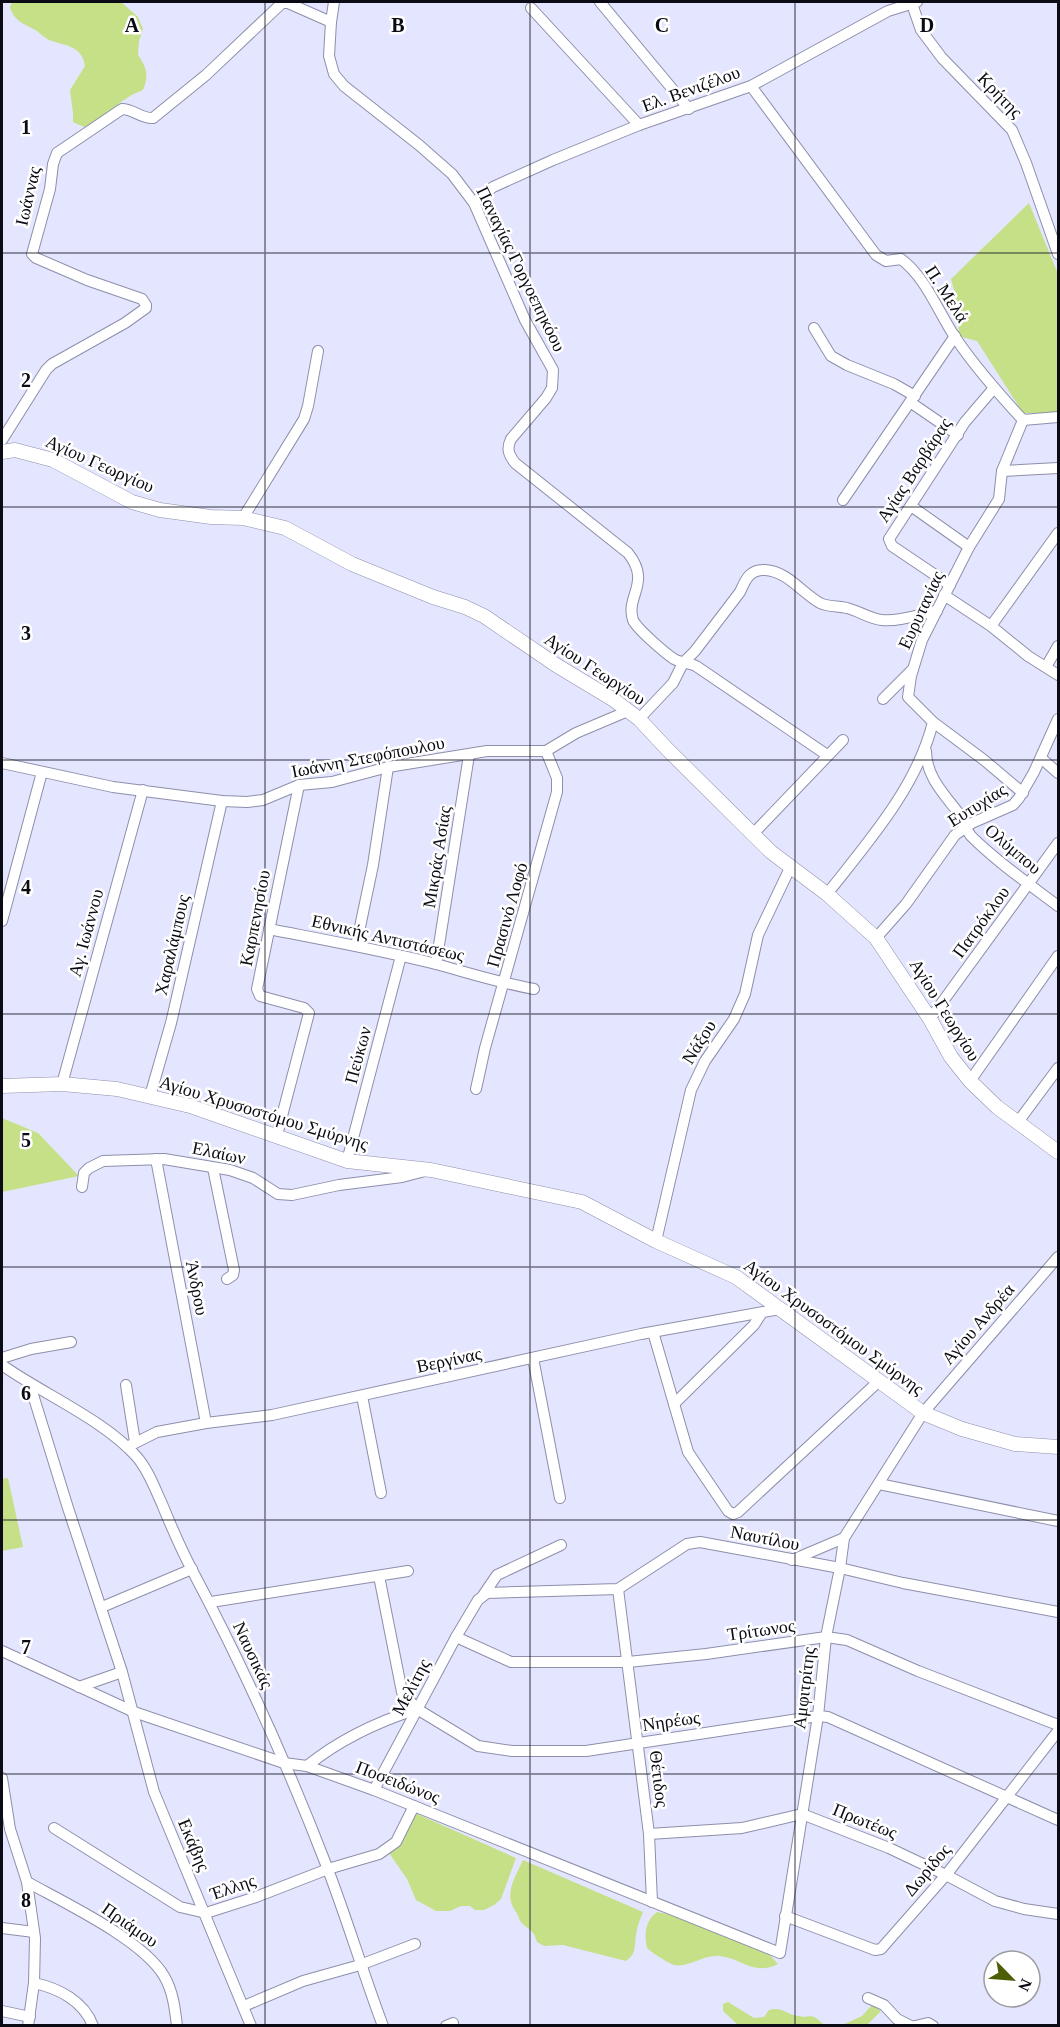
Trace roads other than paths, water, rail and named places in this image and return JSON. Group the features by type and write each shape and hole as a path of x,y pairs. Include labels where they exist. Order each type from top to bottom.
{"street":[{"name":"Παναγίας Γοργοεπηκόου","path":"334,2 329,56 334,74 344,86 452,174 474,203 525,320 553,370 552,388 511,439 507,446 509,456 514,463 628,553 638,569 639,580 632,613 636,625 672,657 696,666 827,755"},
{"path":"600,2 689,109"},
{"name":"Ιωάννας","path":"2,440 8,427 52,364 125,323 146,308 142,299 87,280 36,258 32,254 50,189 53,164 57,153 122,109 153,118 207,75 282,3 288,3 331,22"},
{"name":"Ελ. Βενιζέλου","path":"474,203 493,188 639,125 751,86 888,12 914,3"},
{"name":"Κρήτης","path":"914,3 921,30 942,58 1012,130 1059,254"},
{"path":"531,8 639,125"},
{"name":"Π. Μελά","path":"751,86 876,255 886,261 901,259 915,272 955,336 994,388 1023,420"},
{"path":"814,328 831,356 894,384 958,435"},
{"path":"843,500 955,336"},
{"path":"243,518 304,419 318,351"},
{"name":"Αγίας Βαρβάρας","path":"947,590 890,544 890,536 965,422 994,388"},
{"path":"1023,420 1059,417"},
{"name":"Ευρυτανίας","path":"933,722 908,697 913,669 922,640 947,590 969,547 999,499 1002,471 1023,420"},
{"name":"Αγίου Γεωργίου","path":"2,452 15,450 53,460 132,502 160,510 212,517 243,518 285,528 352,564 484,616 633,715 790,868 827,894 876,938 930,1019 951,1058 970,1081 997,1107 1059,1152"},
{"path":"1002,471 1059,468"},
{"path":"911,506 969,547"},
{"path":"991,626 1059,533"},
{"path":"546,751 576,733 633,715 673,683 683,663 695,651 740,592 747,576 759,570 770,571 796,583 824,605 846,608 879,620 891,620 937,611"},
{"path":"947,590 1023,653 1059,675"},
{"path":"1046,668 1059,646"},
{"path":"883,699 913,669"},
{"name":"Ευτυχίας","path":"876,938 906,904 955,835 964,828 1013,805 1023,793 1059,719"},
{"path":"827,894 862,851 897,799 927,747 933,722 1023,793"},
{"path":"753,834 843,740"},
{"name":"Ολύμπου","path":"927,747 928,766 933,779 960,815 964,828 998,859 1059,906"},
{"name":"Ιωάννη Στεφόπουλου","path":"2,763 113,787 222,801 263,800 299,785 332,782 388,767 487,751 546,751"},
{"name":"Πρασινό Λοφό","path":"476,1089 485,1048 557,792 557,778 546,751"},
{"name":"Μικράς Ασίας","path":"436,964 470,755"},
{"path":"1041,758 1059,773"},
{"path":"356,946 373,865 388,767"},
{"path":"2,921 42,772"},
{"name":"Καρπενησίου","path":"277,1135 309,1013 306,1009 262,997 258,994 257,989 299,785"},
{"name":"Αγ. Ιωάννου","path":"62,1084 143,790"},
{"name":"Χαραλάμπους","path":"150,1096 171,1023 222,801"},
{"name":"Πατρόκλου","path":"930,1019 1059,843"},
{"name":"Νάξου","path":"656,1240 691,1090 705,1061 734,1019 745,994 758,935 790,868"},
{"name":"Εθνικής Αντιστάσεως","path":"269,929 401,956 504,984 534,989"},
{"name":"Πεύκων","path":"347,1161 401,956"},
{"path":"970,1081 1059,956"},
{"path":"1018,1122 1059,1068"},
{"name":"Αγίου Χρυσοστόμου Σμύρνης","path":"2,1086 89,1085 150,1096 190,1106 347,1161 431,1170 582,1202 736,1277 923,1413 962,1429 1015,1444 1059,1447"},
{"name":"Ελαίων","path":"82,1187 84,1173 103,1161 156,1159 213,1168 242,1174 253,1178 278,1194 292,1195 431,1170"},
{"name":"Άνδρου","path":"156,1159 206,1423"},
{"path":"213,1168 234,1270 233,1275 227,1279"},
{"name":"Αγίου Ανδρέα","path":"923,1413 1059,1257"},
{"name":"Βεργίνας","path":"131,1445 157,1432 272,1415 653,1332 780,1309"},
{"path":"674,1404 754,1325 762,1314"},
{"path":"653,1332 688,1452 728,1511 736,1513 879,1381"},
{"path":"2,1358 31,1349 71,1342"},
{"path":"533,1358 560,1498"},
{"name":"Ναυσικάς","path":"2,1365 30,1385 131,1445 210,1602 284,1763 328,1869 383,2025"},
{"name":"Εκάβης","path":"30,1385 122,1672 154,1792 251,2025"},
{"path":"126,1386 131,1445"},
{"path":"362,1396 381,1493"},
{"name":"Αμφιτρίτης","path":"780,1953 818,1716 826,1637 844,1538 923,1413"},
{"path":"879,1484 1059,1521"},
{"path":"792,1560 844,1538"},
{"name":"Ναυτίλου","path":"618,1589 692,1542 758,1552 903,1583 1059,1612"},
{"name":"Μελίτης","path":"374,1790 456,1637 497,1575 561,1545"},
{"path":"102,1607 192,1569"},
{"path":"210,1602 408,1571"},
{"name":"Νηρέως","path":"379,1576 402,1691 417,1709 445,1728 484,1748 512,1751 586,1751 818,1716 828,1717 1059,1820"},
{"path":"481,1597 618,1589"},
{"name":"Θέτιδος","path":"618,1589 650,1834 652,1902"},
{"name":"Τρίτωνος","path":"456,1637 510,1662 628,1662 706,1654 826,1637 849,1641 918,1671 1059,1725"},
{"name":"Ποσειδώνος","path":"2,1651 134,1712 284,1763 307,1766 374,1790 780,1953"},
{"path":"79,1687 122,1672"},
{"path":"307,1766 344,1740 417,1709"},
{"name":"Δωρίδος","path":"785,1916 879,1950 946,1875 1059,1731"},
{"path":"2,1778 5,1823 27,1882 34,1932 34,1983 29,2021 2,2012"},
{"name":"Έλλης","path":"54,1828 180,1907 206,1913 387,1850 396,1842 414,1806"},
{"path":"650,1834 742,1828 802,1814"},
{"name":"Πρωτέως","path":"802,1814 889,1848 995,1901 1024,1909 1059,1914"},
{"name":"Πριάμου","path":"27,1882 136,1946 153,1961 172,1992 177,2025"},
{"path":"2,1928 34,1932"},
{"path":"244,2006 303,1982 360,1965 415,1944"},
{"path":"34,1983 52,1987 77,2003 90,2017 93,2025"},
{"path":"868,1998 884,2005 897,2019 913,2025 928,2023 933,2025"}]}
